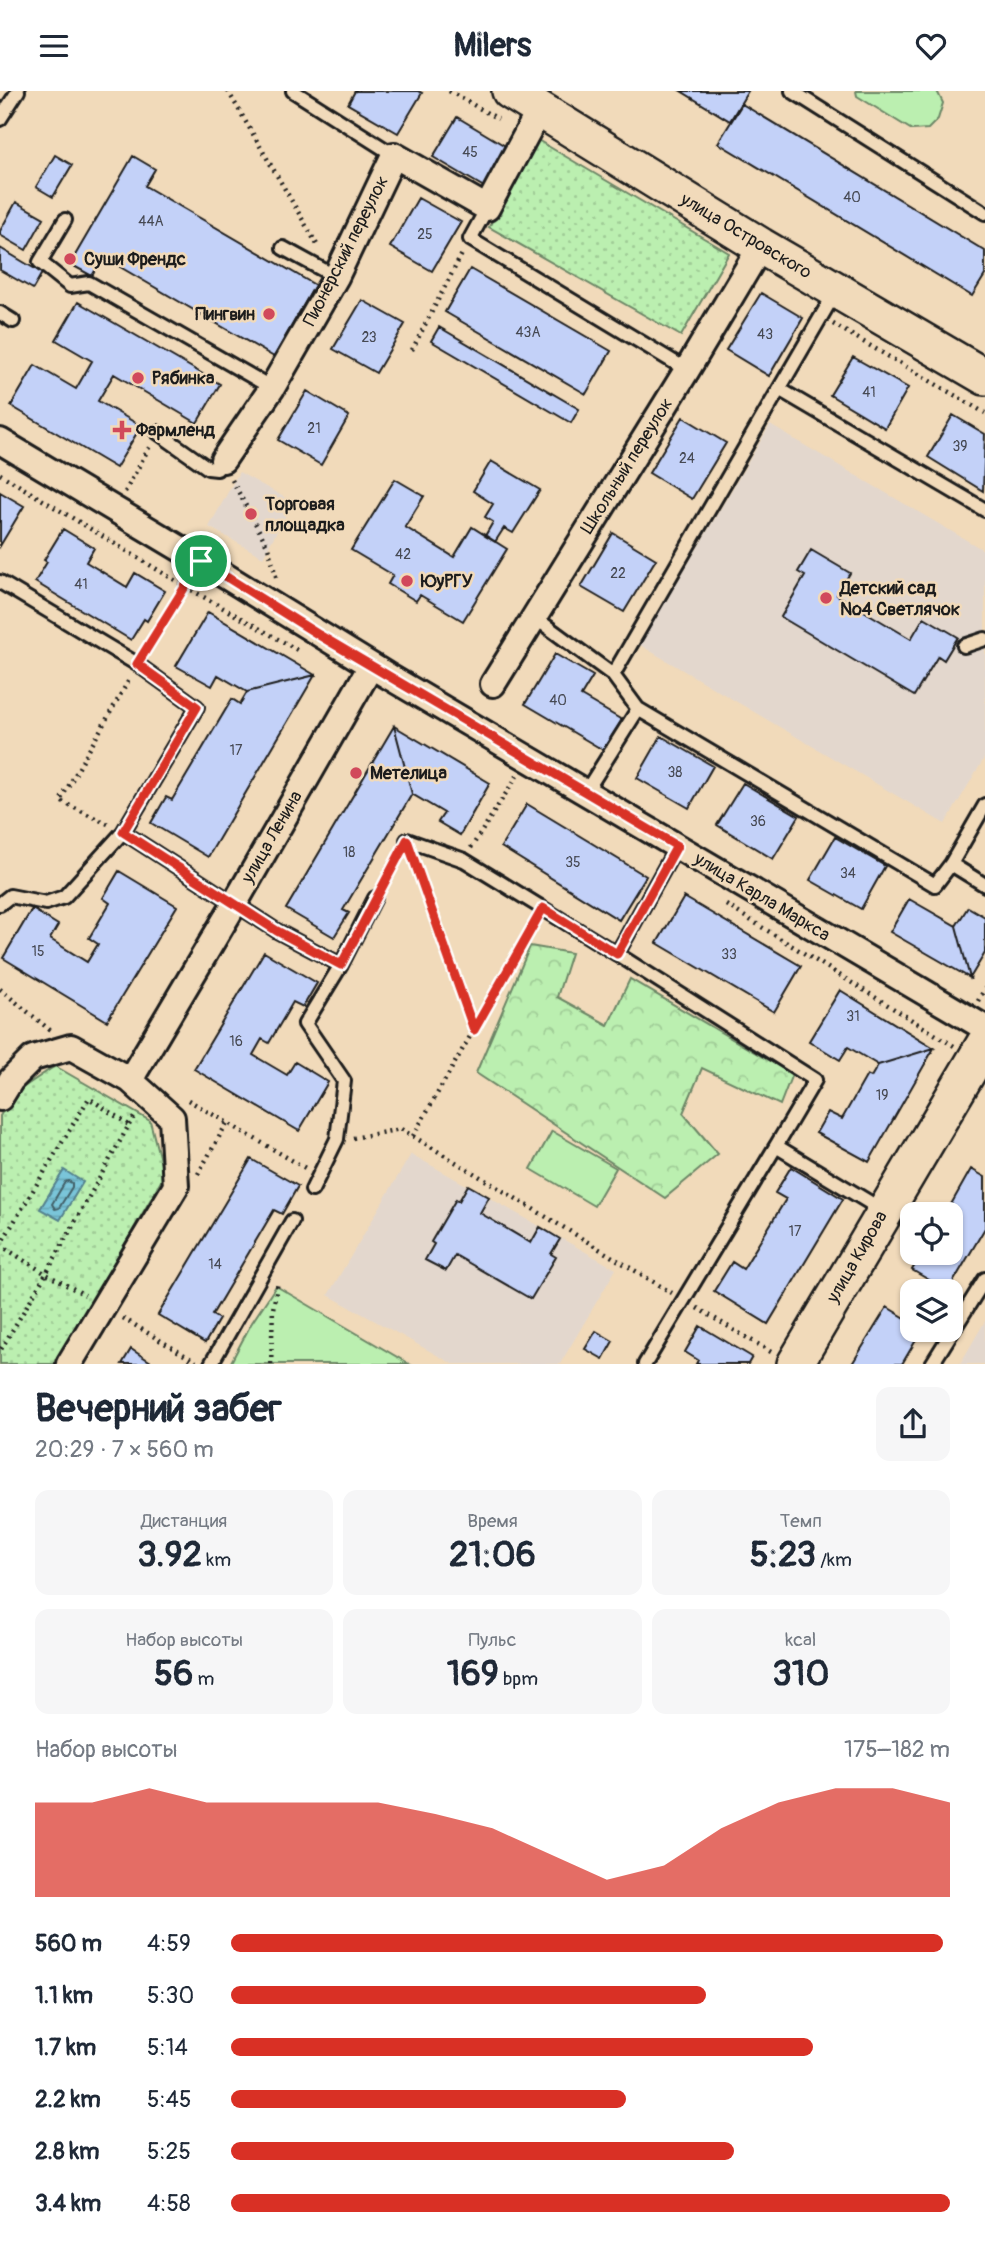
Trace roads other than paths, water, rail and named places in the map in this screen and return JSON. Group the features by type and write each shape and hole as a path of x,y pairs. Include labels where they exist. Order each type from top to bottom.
{"street":[{"name":"улица Островского","path":"510,91 533,122 761,246 828,303 985,377"},
{"path":"487,208 533,122"},
{"name":"Пионерский переулок","path":"218,469 272,389 336,277 394,155 487,208"},
{"name":"Школьный переулок","path":"493,684 761,246"},
{"name":"улица Карла Маркса","path":"0,441 371,666 985,1028"},
{"name":"улица Ленина","path":"130,1080 371,666"},
{"name":"улица Кирова","path":"788,1361 884,1211 985,1043"},
{"path":"0,1098 11,1080 33,1058 71,1047 130,1080 173,1118 176,1186 69,1364"}],"lane":[{"path":"0,119 18,91"},
{"path":"293,91 394,155"},
{"path":"792,91 985,213"},
{"path":"487,208 470,239 687,370"},
{"path":"65,220 40,262 70,286 89,283 272,389"},
{"path":"284,248 336,277"},
{"path":"613,675 828,303"},
{"path":"0,313 13,321"},
{"path":"779,389 985,510"},
{"path":"157,432 208,468 218,469"},
{"path":"0,582 137,664 197,707 123,832 64,897 46,903 10,896 0,904"},
{"path":"534,617 613,675 638,709 934,885 951,864 985,805"},
{"path":"964,646 985,639"},
{"path":"585,793 638,709"},
{"path":"123,832 277,931 341,965"},
{"path":"407,840 464,860 815,1080 645,1364"},
{"path":"617,954 677,846"},
{"path":"951,864 985,885"},
{"path":"312,1190 337,1139 344,1081 305,1024 341,965 375,898"},
{"path":"776,1146 884,1211"},
{"path":"211,1364 292,1221"},
{"path":"932,1364 985,1279"}],"water":[{"path":"64,1170 83,1182 60,1220 40,1209"}],"place":[{"name":"Суши Френдс","path":"70,259"},
{"name":"Пингвин","path":"269,314"},
{"name":"Рябинка","path":"138,378"},
{"name":"Фармленд","path":"122,430"},
{"name":"Торговая площадка","path":"251,514"},
{"name":"ЮуРГУ","path":"407,581"},
{"name":"Детский сад №4 Светлячок","path":"826,598"},
{"name":"Метелица","path":"356,773"}]}
